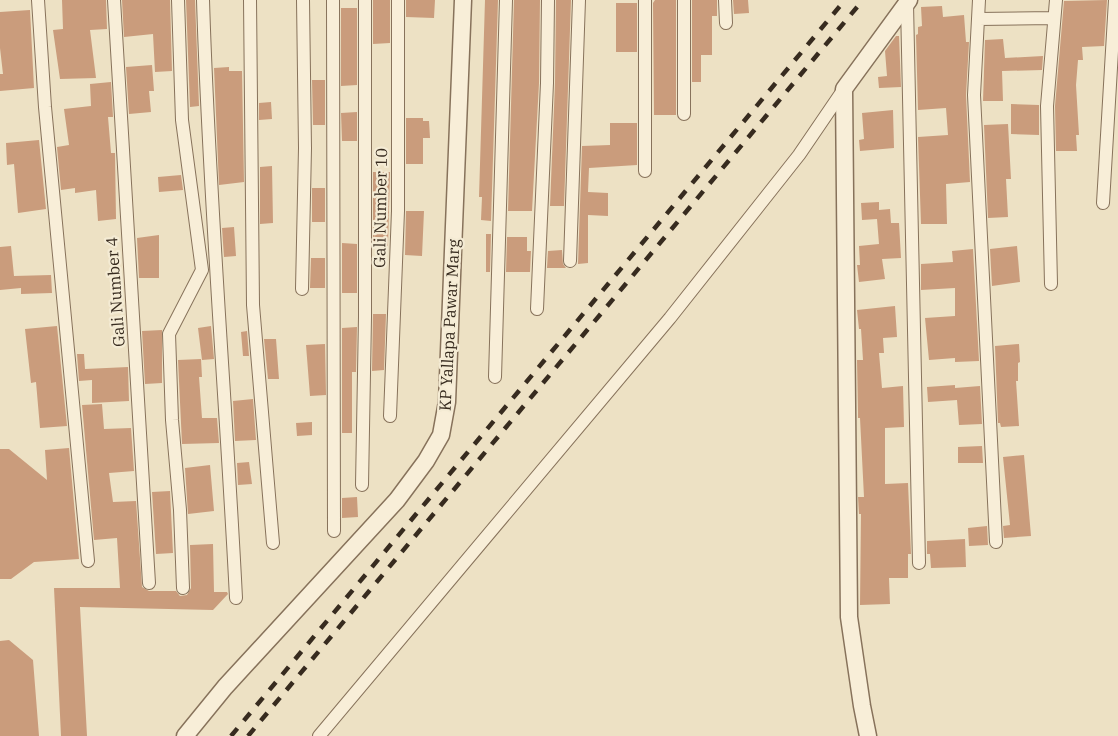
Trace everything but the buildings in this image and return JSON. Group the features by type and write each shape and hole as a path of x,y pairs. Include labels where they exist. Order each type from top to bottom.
{"street":[{"path":"38,0 45,107 87,561"},
{"name":"Gali Number 4","path":"114,0 149,583"},
{"path":"178,0 182,120 202,270 169,334 183,588"},
{"path":"203,0 208,137 236,598"},
{"path":"250,0 254,305 273,543"},
{"path":"302,290 305,148 303,0"},
{"path":"333,0 334,531"},
{"path":"362,485 364,0"},
{"name":"Gali Number 10","path":"390,416 398,211 398,0"},
{"name":"KP Yallapa Pawar Marg","path":"185,736 225,687 397,500 426,461 441,435 447,402 463,0"},
{"path":"495,377 506,0"},
{"path":"537,309 547,83 548,0"},
{"path":"570,261 579,0"},
{"path":"645,0 645,171"},
{"path":"684,0 684,114"},
{"path":"724,0 726,23"},
{"path":"979,0 974,95 996,542"},
{"path":"1051,284 1047,106 1056,0"},
{"path":"1103,203 1115,0"},
{"path":"320,736 670,318 799,155 908,2"},
{"path":"908,2 919,563"},
{"path":"978,18 1054,18"},
{"path":"844,89 849,617 861,706 868,736"}],"railway":[{"path":"231,736 845,0"},
{"path":"248,736 863,0"}]}
